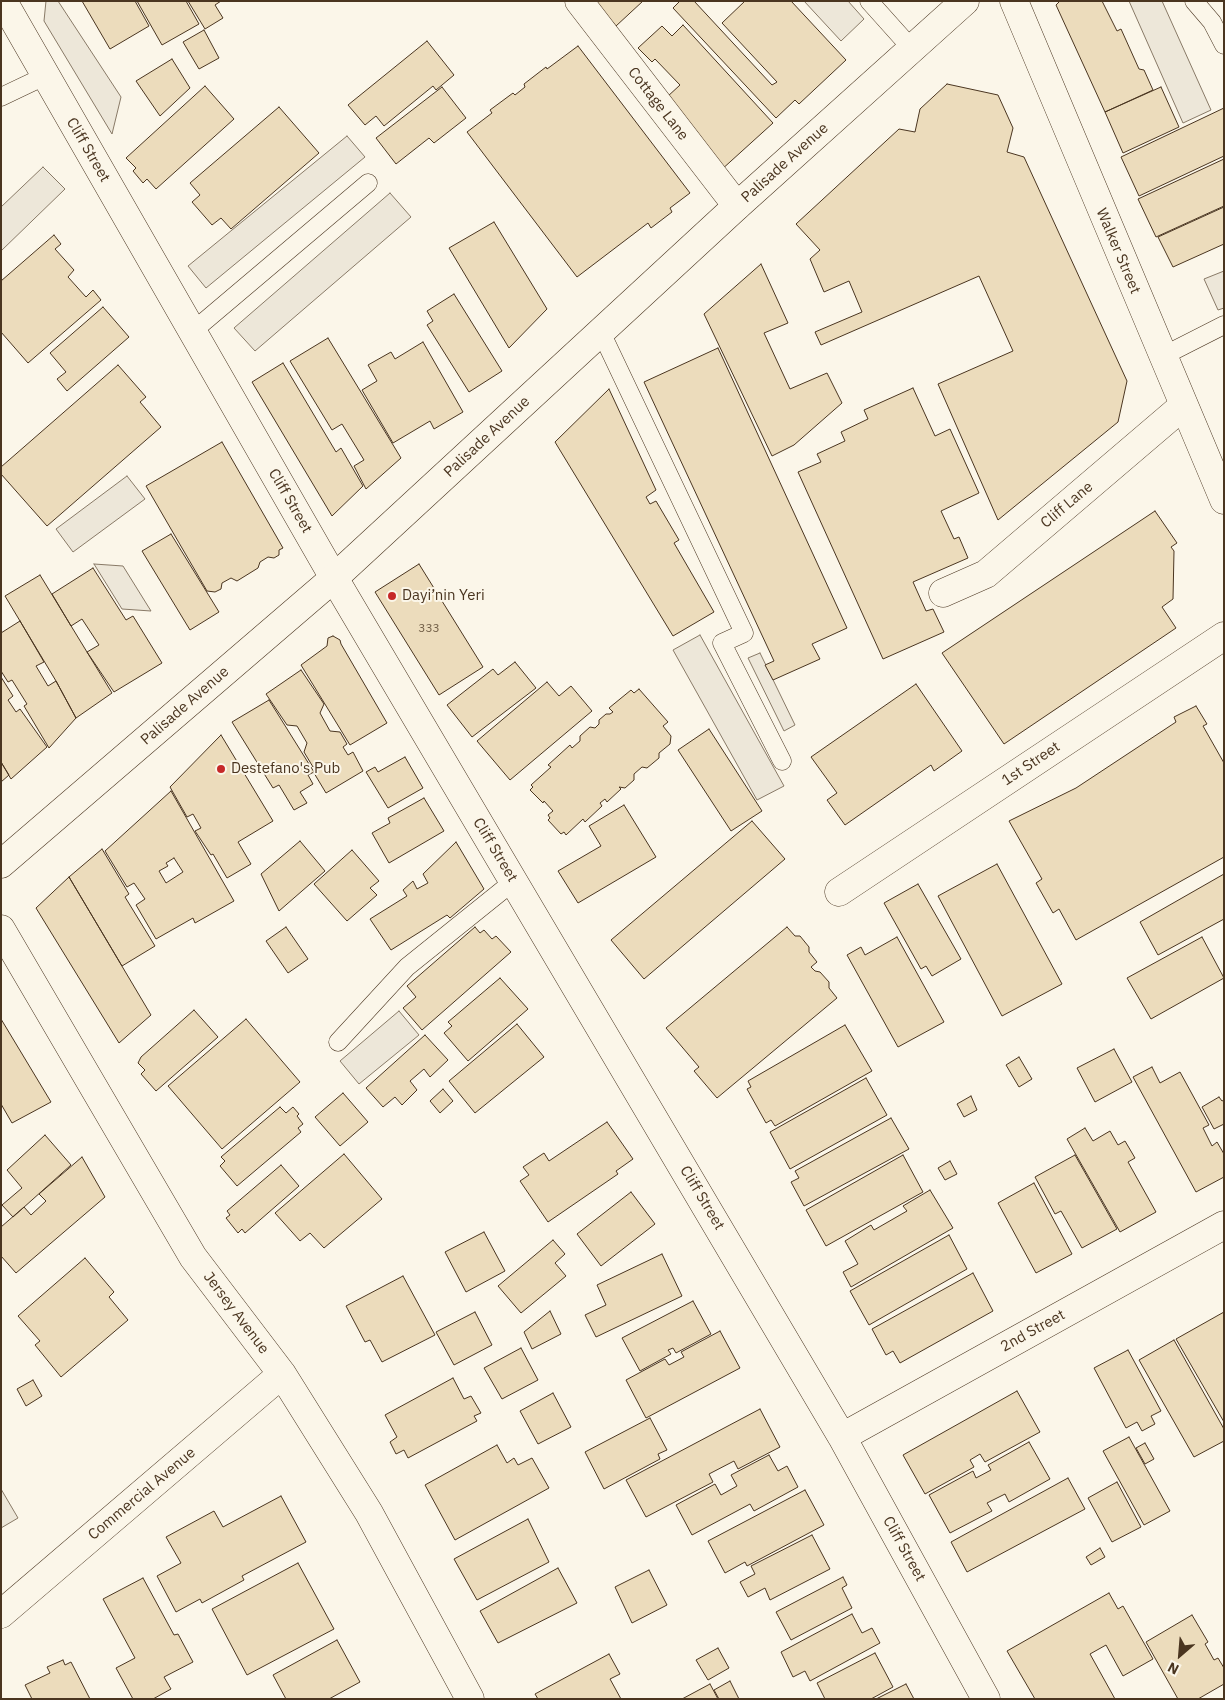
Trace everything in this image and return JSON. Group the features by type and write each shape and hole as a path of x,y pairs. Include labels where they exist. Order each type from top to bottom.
{"street":[{"name":"Cliff Street","path":"3,1 44,76 334,578 842,1436 986,1699"},
{"name":"Cottage Lane","path":"579,1 737,206"},
{"name":"Palisade Avenue","path":"1,864 334,578 737,206 966,1"},
{"name":"Walker Street","path":"1014,1 1224,500"},
{"name":"Cliff Lane","path":"943,592 986,574 1183,406"},
{"name":"1st Street","path":"839,892 1224,636"},
{"name":"Jersey Avenue","path":"1,929 193,1256 282,1374 369,1513 470,1699"},
{"name":"2nd Street","path":"842,1436 1224,1225"},
{"name":"Commercial Avenue","path":"1,1614 282,1374"}],"lane":[{"path":"869,1 912,49"},
{"path":"1194,1 1212,22 1224,45"},
{"path":"1,97 44,76"},
{"path":"193,331 368,183"},
{"path":"1163,356 1224,326"},
{"path":"601,332 744,632 722,643 782,761"},
{"path":"338,1042 407,967 514,882"}],"shaded area":[{"path":"46,1 58,1 121,97 112,134 44,21"},
{"path":"804,1 848,1 864,19 841,41"},
{"path":"1129,1 1162,1 1211,110 1183,123"},
{"path":"347,136 365,157 206,288 188,266"},
{"path":"43,167 65,189 1,251 1,207"},
{"path":"390,193 411,217 255,351 234,328"},
{"path":"1224,271 1224,308 1218,310 1204,279"},
{"path":"127,476 145,499 73,552 56,529"},
{"path":"94,564 123,566 151,611 122,609"},
{"path":"700,635 784,786 757,800 673,650"},
{"path":"760,653 795,725 784,731 748,658"},
{"path":"399,1011 419,1035 359,1084 340,1061"},
{"path":"1,1489 18,1518 1,1528"}],"building":[{"path":"82,1 135,1 149,26 110,49"},
{"path":"137,1 186,1 199,24 162,45"},
{"path":"188,1 221,1 215,5 223,18 205,29"},
{"path":"593,1 643,1 616,26"},
{"path":"680,1 694,1 772,85 777,82 722,23 745,1 791,1 846,60 799,104 795,100 776,118 673,8"},
{"path":"1060,1 1102,1 1117,31 1121,29 1139,69 1144,70 1153,90 1105,112 1056,5"},
{"path":"683,25 773,123 720,171 667,97 680,85 655,59 652,62 638,48 662,26 672,36"},
{"path":"204,30 219,58 199,69 183,42"},
{"path":"427,41 454,75 436,90 433,86 384,126 376,116 365,125 348,105"},
{"path":"578,46 690,193 670,208 672,212 651,228 648,223 577,277 467,132 492,113 490,110 513,93 515,95 525,87 524,84"},
{"path":"172,59 190,88 160,116 136,81"},
{"path":"947,84 998,95 1013,128 1007,152 1024,157 1127,381 1118,422 998,520 938,384 1013,351 979,276 821,345 815,332 862,312 849,281 824,292 810,259 820,250 796,224 899,129 915,132 920,109"},
{"path":"205,86 234,119 156,189 147,179 143,183 133,171 136,168 126,158"},
{"path":"442,87 466,118 434,143 429,138 396,164 376,138"},
{"path":"1161,87 1179,127 1123,153 1105,112"},
{"path":"279,107 319,153 231,229 221,218 212,225 192,202 200,195 190,183"},
{"path":"1224,108 1224,156 1139,196 1121,157"},
{"path":"1224,159 1224,206 1156,237 1138,199"},
{"path":"1224,207 1224,244 1173,267 1158,237"},
{"path":"494,222 547,309 509,348 449,248"},
{"path":"54,235 61,244 55,249 74,270 68,277 86,297 93,290 101,300 28,363 1,332 1,281"},
{"path":"761,264 788,323 764,333 790,389 827,373 842,403 794,445 772,456 704,314"},
{"path":"454,294 502,371 469,392 427,325 433,321 427,311"},
{"path":"103,307 129,337 67,391 57,379 66,372 50,353"},
{"path":"328,338 401,458 366,489 354,466 364,460 342,424 332,430 290,361"},
{"path":"423,342 463,412 434,429 430,421 393,443 362,390 377,381 368,365 391,352 395,359"},
{"path":"718,348 847,628 812,644 820,659 773,680 765,665 774,661 644,382"},
{"path":"283,363 336,452 341,448 363,486 332,516 252,382"},
{"path":"118,365 146,397 140,402 161,427 47,526 1,474 1,467"},
{"path":"913,388 935,436 950,429 979,493 941,511 954,539 959,537 968,558 913,582 926,611 933,609 944,632 883,659 798,472 821,462 817,454 845,441 841,432 868,419 864,410"},
{"path":"609,389 656,490 646,497 650,504 656,501 679,540 674,543 714,612 673,636 555,442"},
{"path":"222,442 283,548 279,550 279,555 274,558 268,557 260,562 258,568 237,581 231,578 222,583 221,589 215,592 207,591 146,486"},
{"path":"1155,511 1177,543 1171,547 1174,551 1173,599 1162,607 1176,628 1004,744 942,653"},
{"path":"171,534 219,612 190,630 142,551"},
{"path":"419,564 483,667 439,695 375,592"},
{"path":"93,568 126,620 133,616 162,663 114,692 87,652 99,645 82,619 71,626 52,594"},
{"path":"40,575 112,693 76,718 5,596"},
{"path":"20,621 44,662 36,666 48,686 56,681 76,718 49,748 24,706 27,704 12,680 8,682 1,671 1,633"},
{"path":"333,636 340,640 387,723 350,745 301,665 327,646 328,638"},
{"path":"515,662 536,688 472,737 447,705 493,669 498,675"},
{"path":"301,670 324,704 320,713 330,731 340,732 347,744 343,747 348,755 353,752 363,771 326,793 314,773 318,771 315,765 313,767 304,752 307,743 297,726 287,725 266,694"},
{"path":"1,677 13,696 8,700 16,712 20,709 47,747 11,779 1,762"},
{"path":"547,682 559,696 571,686 592,711 510,780 477,741"},
{"path":"916,684 962,751 934,771 931,765 845,825 827,800 837,793 811,757"},
{"path":"639,689 668,722 663,726 671,736 670,744 659,753 659,758 647,768 642,767 634,774 634,780 625,788 619,787 621,789 607,802 605,799 600,803 602,806 585,822 583,819 566,835 564,832 561,834 548,820 550,818 548,815 553,811 530,790 533,787 531,785 551,767 548,765 570,745 572,748 580,741 580,736 590,727 595,728 599,724 599,720 606,714 613,712 609,708 631,690 634,693"},
{"path":"269,700 314,772 308,775 313,784 300,792 307,803 294,810 279,785 273,788 232,722"},
{"path":"1196,706 1207,724 1203,726 1224,763 1224,857 1076,940 1059,909 1053,913 1036,883 1042,879 1009,821 1076,788 1176,722 1174,717"},
{"path":"709,729 762,811 731,831 678,750"},
{"path":"221,735 273,821 238,842 251,864 227,878 213,854 211,855 195,831 201,828 193,814 187,817 170,787"},
{"path":"405,757 423,788 388,808 366,772 375,767 378,772"},
{"path":"1,762 9,775 1,782"},
{"path":"171,791 234,901 195,923 193,918 156,939 136,905 145,899 134,883 127,887 105,851","holes":["174,858 183,872 166,883 159,871 168,866 166,863"]},
{"path":"424,798 444,831 389,863 372,833 390,823 388,818"},
{"path":"624,805 656,857 578,903 558,871 601,846 589,826"},
{"path":"752,821 785,859 644,979 611,940"},
{"path":"300,841 325,871 279,911 261,874"},
{"path":"456,842 484,889 450,918 447,915 391,950 370,919 407,896 403,890 413,881 417,889 428,883 423,874"},
{"path":"102,849 129,894 125,897 155,946 122,966 69,877"},
{"path":"352,850 379,881 370,888 377,895 347,921 314,884"},
{"path":"997,864 1062,984 1002,1016 938,896"},
{"path":"1224,874 1224,919 1158,955 1140,922"},
{"path":"69,877 151,1015 119,1043 36,908"},
{"path":"918,884 961,959 932,976 926,966 921,969 884,903"},
{"path":"286,927 308,959 288,973 266,941"},
{"path":"475,927 480,933 484,930 492,939 496,936 511,952 422,1030 403,1008 416,997 407,986"},
{"path":"787,927 795,936 800,936 809,947 809,952 817,962 811,967 815,971 820,972 829,982 829,988 837,998 717,1098 694,1071 699,1067 666,1028"},
{"path":"897,937 944,1022 898,1047 847,955 861,947 865,955"},
{"path":"1202,937 1224,978 1151,1019 1127,978"},
{"path":"500,978 528,1009 468,1061 444,1033 452,1026 448,1022"},
{"path":"194,1010 218,1037 156,1091 141,1074 145,1070 138,1063 141,1057"},
{"path":"1,1019 51,1102 12,1123 1,1104"},
{"path":"246,1019 300,1082 222,1149 168,1086"},
{"path":"517,1024 544,1057 475,1113 449,1081"},
{"path":"845,1025 872,1071 775,1126 771,1120 766,1123 747,1089 751,1087 748,1081"},
{"path":"425,1035 448,1060 430,1077 424,1069 410,1081 417,1090 402,1105 395,1097 383,1107 366,1088"},
{"path":"1114,1049 1132,1082 1095,1102 1077,1068"},
{"path":"1019,1057 1032,1079 1019,1087 1006,1065"},
{"path":"1152,1067 1160,1083 1180,1072 1209,1125 1203,1128 1212,1146 1217,1142 1224,1154 1224,1177 1196,1192 1133,1077"},
{"path":"866,1078 887,1115 790,1169 770,1132"},
{"path":"443,1089 453,1101 440,1113 430,1101"},
{"path":"343,1093 368,1122 340,1146 315,1117"},
{"path":"971,1096 977,1110 964,1117 957,1104"},
{"path":"1219,1097 1222,1101 1224,1100 1224,1124 1214,1129 1202,1107"},
{"path":"280,1107 286,1113 293,1107 299,1114 297,1116 303,1124 298,1128 301,1132 237,1186 220,1166 225,1161 221,1157"},
{"path":"891,1118 909,1149 804,1206 791,1182 799,1178 795,1171"},
{"path":"607,1122 633,1159 616,1171 618,1174 548,1222 520,1181 529,1175 523,1167 544,1153 549,1161"},
{"path":"1085,1128 1093,1141 1110,1131 1118,1145 1125,1141 1135,1158 1128,1162 1156,1212 1120,1232 1067,1139"},
{"path":"45,1135 71,1165 13,1217 2,1205 22,1188 7,1170"},
{"path":"344,1154 382,1199 324,1248 310,1233 300,1241 275,1213"},
{"path":"903,1155 923,1192 826,1246 806,1210"},
{"path":"1075,1155 1117,1229 1082,1248 1061,1211 1055,1214 1035,1177"},
{"path":"82,1157 105,1197 16,1273 1,1256 1,1227 24,1207 31,1215 46,1201 39,1194"},
{"path":"950,1161 957,1174 945,1180 938,1168"},
{"path":"281,1165 299,1186 245,1233 242,1229 238,1233 226,1218 230,1215 227,1211"},
{"path":"1034,1183 1072,1254 1036,1273 998,1203"},
{"path":"930,1190 953,1228 851,1287 843,1272 858,1264 845,1241 871,1225 874,1230 907,1211 903,1206"},
{"path":"631,1192 655,1224 601,1266 577,1234"},
{"path":"484,1232 505,1271 466,1292 445,1252"},
{"path":"949,1235 967,1269 869,1325 850,1291"},
{"path":"553,1240 565,1254 555,1263 566,1276 521,1313 498,1286"},
{"path":"662,1254 682,1296 596,1337 585,1315 606,1305 597,1285"},
{"path":"85,1258 114,1292 109,1297 128,1320 61,1377 35,1345 40,1341 18,1316"},
{"path":"973,1273 993,1311 900,1363 893,1351 886,1355 872,1329"},
{"path":"403,1276 435,1335 382,1362 370,1340 365,1342 346,1306"},
{"path":"693,1301 711,1334 676,1353 673,1348 668,1350 671,1354 640,1371 622,1338"},
{"path":"550,1311 561,1334 532,1349 524,1332"},
{"path":"475,1312 492,1345 454,1365 436,1332"},
{"path":"1224,1312 1224,1422 1176,1339"},
{"path":"720,1331 740,1368 646,1418 626,1380 665,1359 669,1365 684,1357 681,1352"},
{"path":"1174,1340 1224,1429 1224,1441 1194,1457 1139,1360"},
{"path":"521,1348 538,1380 502,1399 484,1368"},
{"path":"1128,1350 1161,1411 1151,1416 1155,1424 1142,1431 1137,1422 1126,1428 1094,1368"},
{"path":"453,1378 464,1399 471,1396 481,1413 474,1416 477,1421 408,1458 404,1450 396,1454 390,1442 397,1437 385,1415"},
{"path":"33,1380 42,1396 26,1406 17,1389"},
{"path":"1017,1391 1040,1432 985,1462 980,1454 970,1460 974,1467 925,1494 903,1455"},
{"path":"553,1393 571,1427 538,1444 520,1411"},
{"path":"760,1409 780,1447 738,1469 734,1461 709,1474 713,1482 646,1517 626,1480"},
{"path":"650,1418 667,1450 658,1454 660,1459 604,1489 585,1452"},
{"path":"1129,1437 1170,1511 1144,1525 1103,1451"},
{"path":"1029,1442 1050,1479 1009,1502 1005,1494 987,1503 992,1511 950,1533 929,1495 973,1471 976,1478 991,1470 988,1465"},
{"path":"1145,1443 1154,1459 1145,1464 1136,1448"},
{"path":"497,1445 507,1463 514,1458 518,1465 532,1458 549,1488 455,1540 425,1485"},
{"path":"769,1455 778,1471 787,1466 798,1487 754,1511 750,1504 692,1535 676,1505 715,1484 721,1495 737,1486 731,1475"},
{"path":"1068,1478 1085,1509 967,1572 951,1542"},
{"path":"1117,1482 1141,1527 1112,1542 1088,1498"},
{"path":"805,1490 824,1525 747,1566 745,1562 725,1573 708,1541"},
{"path":"281,1496 306,1542 242,1576 244,1580 202,1603 200,1599 176,1612 157,1576 181,1563 166,1537 214,1511 223,1527"},
{"path":"528,1519 549,1562 477,1600 454,1559"},
{"path":"812,1535 830,1569 770,1600 765,1588 748,1597 740,1582 755,1574 751,1566"},
{"path":"1100,1548 1105,1557 1091,1565 1086,1557"},
{"path":"298,1563 334,1629 247,1675 212,1609"},
{"path":"558,1568 577,1603 498,1643 480,1611"},
{"path":"649,1570 667,1605 632,1623 615,1587"},
{"path":"843,1577 847,1585 842,1588 852,1608 791,1640 776,1612"},
{"path":"143,1578 174,1635 178,1634 193,1662 164,1677 171,1689 153,1699 133,1699 116,1668 135,1658 103,1599"},
{"path":"1109,1593 1118,1609 1123,1606 1153,1659 1123,1676 1106,1645 1090,1654 1115,1699 1035,1699 1007,1651"},
{"path":"852,1614 862,1633 872,1628 880,1643 810,1681 805,1671 793,1677 781,1652"},
{"path":"1192,1615 1208,1642 1205,1644 1214,1660 1218,1658 1224,1668 1224,1684 1198,1699 1178,1699 1146,1642"},
{"path":"337,1640 360,1682 329,1699 286,1699 273,1675"},
{"path":"718,1648 729,1668 708,1680 696,1660"},
{"path":"875,1653 893,1687 871,1699 825,1699 817,1683"},
{"path":"609,1654 620,1674 610,1679 621,1699 538,1699 535,1694"},
{"path":"63,1660 65,1665 71,1662 90,1699 32,1699 25,1685 50,1673 47,1667"},
{"path":"730,1681 739,1699 719,1699 714,1690"},
{"path":"710,1684 718,1699 682,1699"},
{"path":"906,1684 914,1699 876,1699"}],"place":[{"name":"Dayi’nin Yeri","path":"392,596"},
{"name":"Destefano's Pub","path":"221,769"}]}
